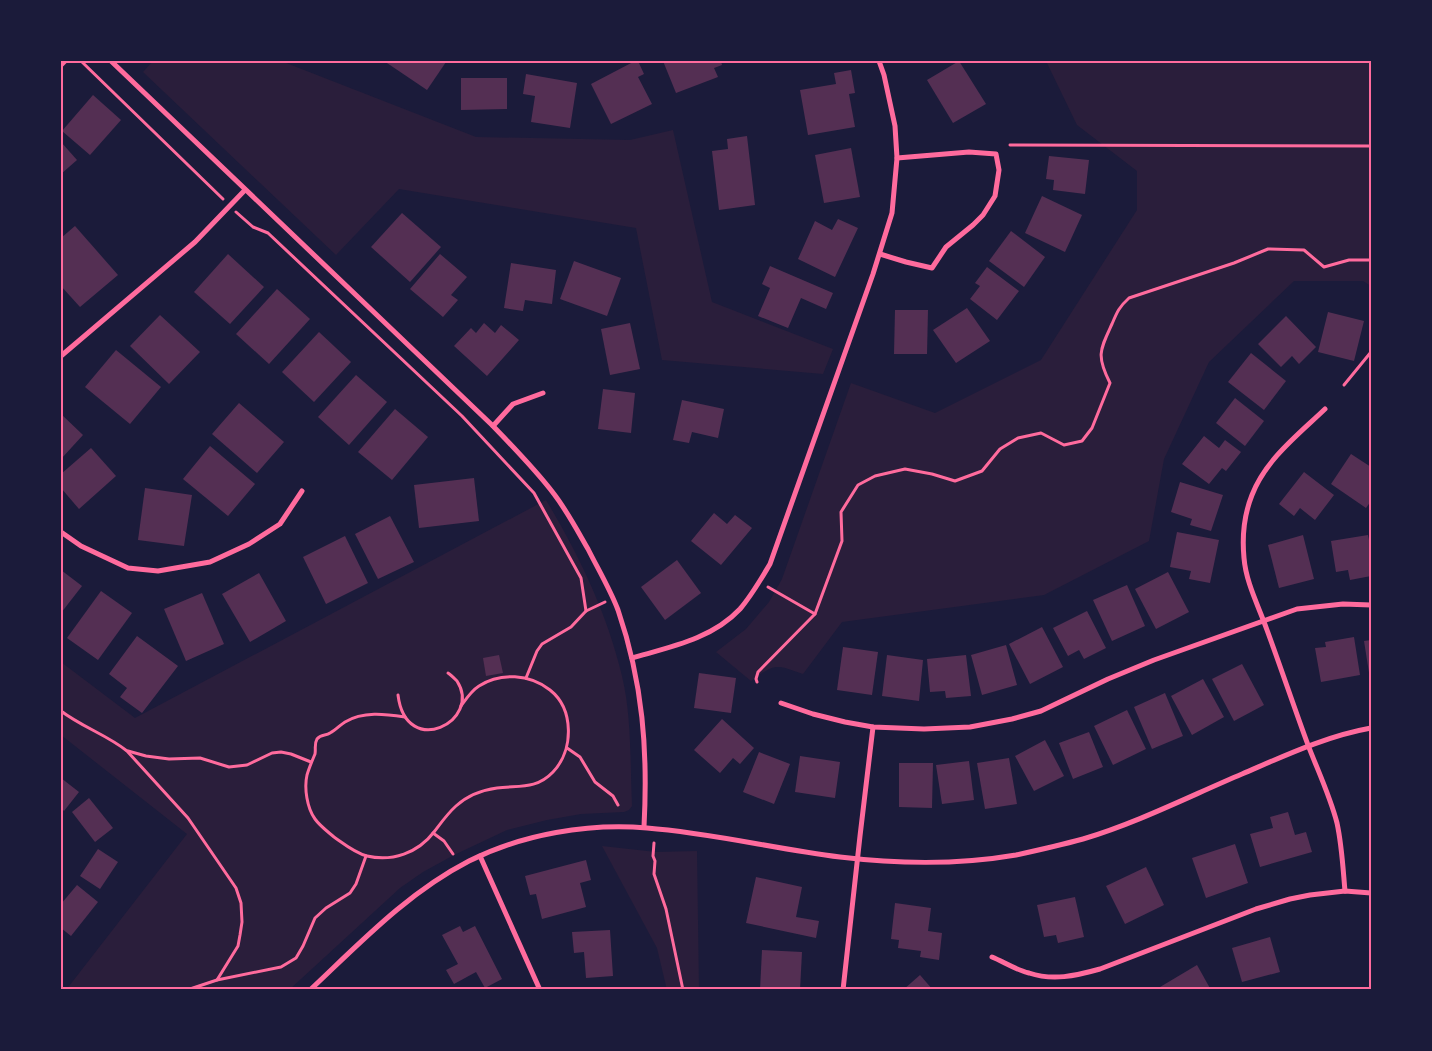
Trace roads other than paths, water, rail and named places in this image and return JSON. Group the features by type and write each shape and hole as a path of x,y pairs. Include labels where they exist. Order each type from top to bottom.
{"street":[{"path":"61,65 65,61"},
{"path":"111,61 493,426 531,465 555,495 602,574 617,609 632,658 640,696 645,747 646,796 644,828"},
{"path":"632,658 678,645 701,636 721,625 739,609 770,564 880,254 892,213 897,158 894,120 879,61"},
{"path":"880,254 932,268 946,248 983,215 995,196 998,182 999,170 996,154 969,152 897,158"},
{"path":"61,356 195,242 244,190"},
{"path":"493,426 513,404 543,393"},
{"path":"1325,408 1279,453 1263,473 1252,494 1246,513 1243,534 1244,560 1248,578 1337,823 1342,850 1345,891"},
{"path":"61,532 81,546 128,568 158,571 210,562 248,544 280,524 302,491"},
{"path":"781,703 813,714 874,727 924,730 970,727 1041,711 1117,675 1154,660 1297,608 1344,604 1371,605"},
{"path":"843,990 874,727"},
{"path":"310,990 391,914 412,897 455,869 480,856 521,841 554,833 595,828 644,828 713,836 857,859 909,863 983,860 1084,839 1127,824 1308,745 1371,728"},
{"path":"480,856 540,990"},
{"path":"992,957 1027,973 1048,978 1074,976 1100,969 1256,909 1290,899 1345,891 1371,893"}]}
